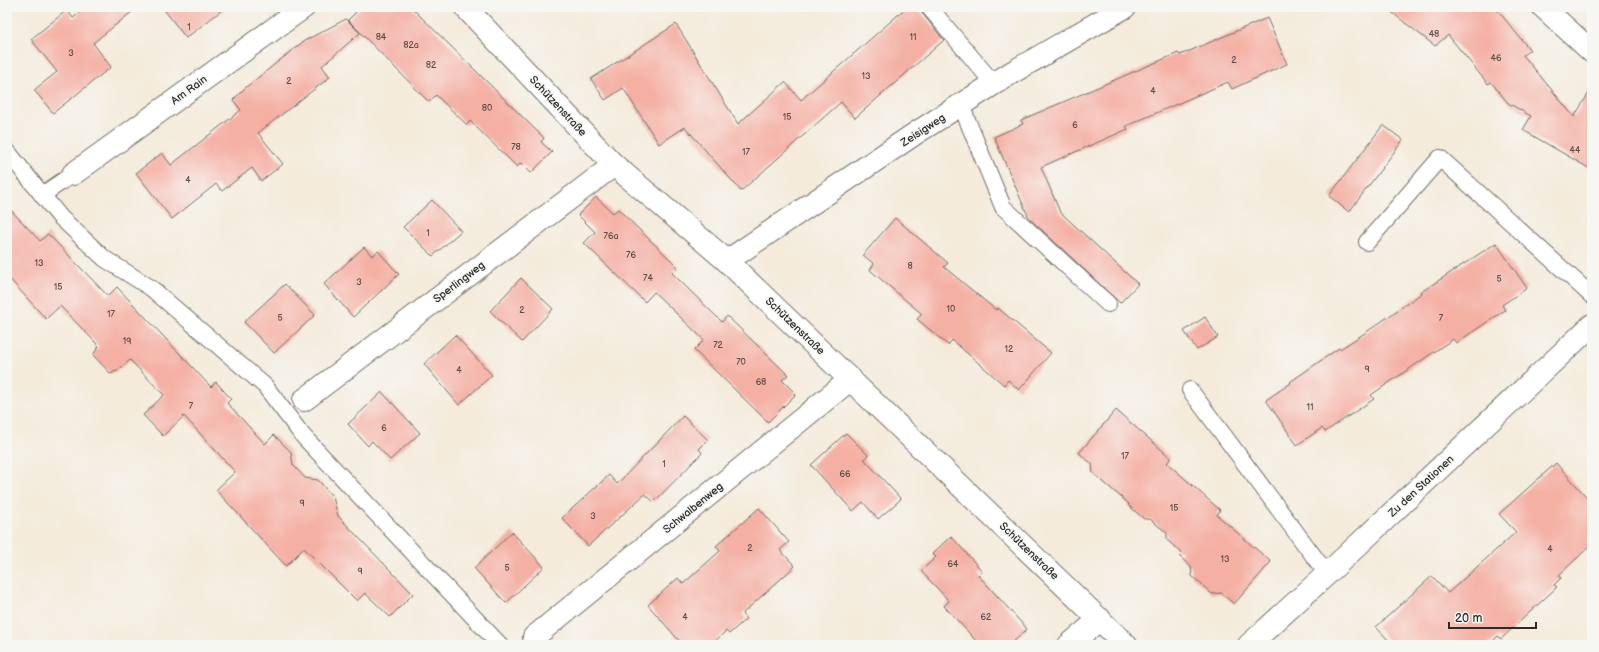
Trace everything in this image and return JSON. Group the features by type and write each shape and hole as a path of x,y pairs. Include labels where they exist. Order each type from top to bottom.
{"street":[{"name":"Am Rain","path":"73,174 304,7"},
{"name":"Schützenstraße","path":"465,7 614,165 727,262 851,379 1126,645"},
{"name":"Zeisigweg","path":"727,262 916,134 994,84 1125,7"},
{"path":"1543,7 1592,52"},
{"name":"Sperlingweg","path":"304,400 614,165"},
{"name":"Zu den Stationen","path":"1248,645 1327,574 1592,325"},
{"name":"Schwalbenweg","path":"530,641 851,379"},
{"path":"1069,645 1100,620"}],"lane":[{"path":"930,7 994,84"},
{"path":"962,105 1003,207 1108,304"},
{"path":"7,151 60,217 104,259 151,288 265,386 303,436 500,645"},
{"path":"1368,242 1440,158 1592,296"},
{"path":"42,195 73,174"},
{"path":"1190,390 1327,574"},
{"path":"285,413 304,400"}],"building":[{"path":"87,7 138,7 93,43 111,67 53,113 34,90 57,72 31,39 67,10 73,18"},
{"path":"162,7 226,7 186,38"},
{"path":"361,7 411,7 544,138 541,142 552,152 531,173 521,163 517,167 470,121 467,125 436,95 429,102 348,20"},
{"path":"907,7 917,7 944,40 855,118 841,102 741,191 685,127 659,144 623,88 605,100 591,79 676,24 738,124 785,82 801,100"},
{"path":"1385,7 1495,7 1530,50 1523,55 1574,117 1592,88 1592,170 1523,130 1531,116 1508,103 1491,82 1488,84 1448,35 1435,46"},
{"path":"1267,18 1287,64 1232,89 1228,82 1126,126 1128,129 1041,167 1060,212 1138,284 1120,303 1029,218 994,137 1023,124 1021,120 1178,53 1180,55"},
{"path":"346,19 360,33 322,66 330,77 258,133 283,164 261,181 252,168 222,191 216,184 172,219 136,173 162,153 171,165 241,110 233,100 245,88 304,41"},
{"path":"1383,125 1403,140 1349,212 1329,196"},
{"path":"596,197 613,213 618,209 678,267 672,273 722,322 727,316 788,375 782,380 796,394 768,422 694,350 704,340 654,292 645,302 584,243 595,232 578,215"},
{"path":"432,200 461,231 433,256 403,227"},
{"path":"7,206 40,241 48,234 108,296 117,287 211,387 216,382 231,399 227,403 265,444 274,435 291,452 293,465 305,478 318,480 333,497 338,516 413,594 390,617 365,593 357,601 304,548 286,566 216,490 235,472 184,416 163,436 143,415 164,395 130,360 116,372 115,371 111,374 93,355 99,346 60,306 46,319 7,276"},
{"path":"895,218 948,263 944,267 996,310 998,308 1051,353 1019,390 1008,380 1004,385 952,340 948,345 917,319 922,314 870,270 874,264 863,255"},
{"path":"1496,243 1527,288 1502,305 1505,310 1456,343 1453,339 1371,395 1374,399 1325,432 1322,428 1297,445 1266,400 1339,348 1340,349 1365,333 1422,293 1421,292"},
{"path":"364,247 372,256 378,251 399,274 353,317 324,284"},
{"path":"521,278 553,309 522,342 490,311"},
{"path":"285,284 315,315 274,353 244,322"},
{"path":"1205,317 1218,337 1197,350 1184,331"},
{"path":"455,335 492,375 459,405 424,364"},
{"path":"382,392 420,433 390,460 372,441 368,446 348,424"},
{"path":"1116,410 1171,458 1167,463 1220,510 1217,515 1271,562 1234,604 1221,593 1212,594 1192,576 1191,567 1179,556 1182,553 1167,540 1167,533 1150,519 1144,519 1128,505 1129,504 1093,473 1092,464 1079,453"},
{"path":"683,416 708,440 699,449 702,453 654,502 645,494 588,546 562,518 609,475 617,484"},
{"path":"846,433 868,455 864,459 901,499 878,519 863,502 853,511 811,465"},
{"path":"1556,463 1592,503 1592,544 1559,575 1561,578 1554,585 1557,587 1501,639 1498,636 1489,645 1393,645 1376,627 1432,576 1448,593 1516,532 1499,514"},
{"path":"759,508 789,542 780,550 795,566 742,614 746,619 729,634 726,631 711,645 683,645 648,605 678,578 683,584 720,551 716,546"},
{"path":"512,532 544,567 506,603 474,568"},
{"path":"951,536 982,571 978,575 1027,629 1010,645 980,645 944,606 949,601 921,571 936,557 932,554"}]}
